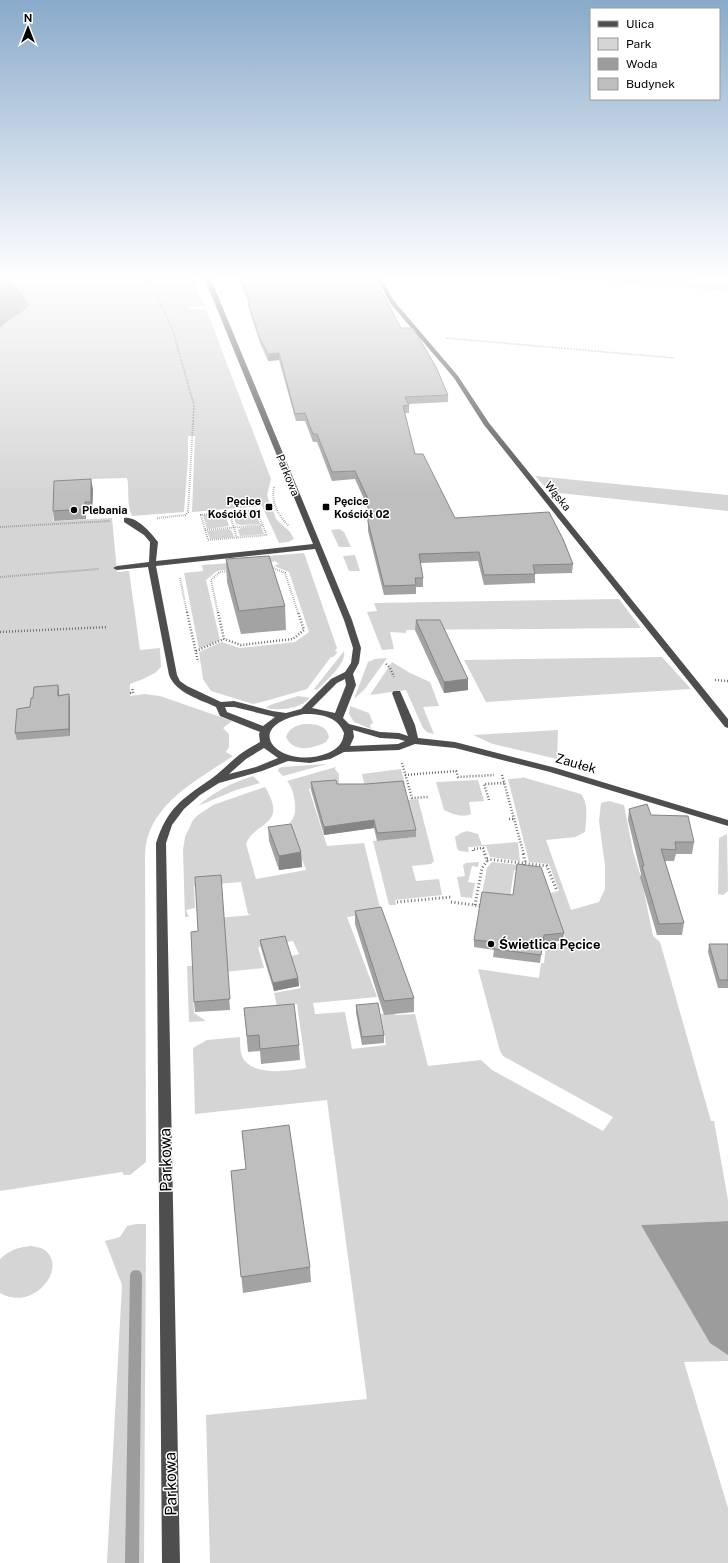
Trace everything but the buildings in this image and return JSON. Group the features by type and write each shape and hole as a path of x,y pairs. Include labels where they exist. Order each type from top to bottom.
{"street":[{"name":"Parkowa","path":"237,350 356,642 358,652 349,674 351,685 338,718"},
{"name":"Wąska","path":"434,350 456,377 486,424 728,726"},
{"path":"127,520 138,526 152,539 154,547 152,569 175,680 184,688 220,706 234,704 272,714 285,715 304,711 322,713 338,718 347,726 349,737 342,749 333,755 314,760 288,758 274,752 266,743 264,737 266,731 274,721 285,715"},
{"path":"117,568 317,546"},
{"path":"304,711 334,681 349,674"},
{"path":"397,694 410,725 414,741"},
{"path":"220,706 223,714 266,731"},
{"name":"Zaułek","path":"347,726 380,735 402,736 414,741"},
{"name":"Zaułek","path":"342,749 399,747 414,741 449,744 553,770 728,823"},
{"name":"Parkowa","path":"171,1563 161,842 165,829 175,812 196,793 215,781 243,757 266,743"},
{"name":"Parkowa","path":"215,781 288,758"}],"path":[{"path":"178,350 194,405 188,512"},
{"path":"584,350 674,358"},
{"path":"256,510 262,525 267,535 208,540 202,515 256,510"},
{"path":"229,512 241,554"},
{"path":"0,527 127,520"},
{"path":"205,530 262,525"},
{"path":"196,651 224,639 241,645 293,639 304,630 285,573 271,567 220,572 211,580 224,639"},
{"path":"0,577 117,568"},
{"path":"179,571 198,662"},
{"path":"0,632 108,627"},
{"path":"130,694 133,693 132,687"},
{"path":"400,758 412,798 428,797"},
{"path":"405,775 456,771 458,777 502,774 522,842 525,863 523,873"},
{"path":"489,800 484,784 505,783"},
{"path":"509,819 514,819"},
{"path":"473,851 473,849 483,848 487,859 482,868 475,905"},
{"path":"487,859 547,866 557,891"},
{"path":"397,902 451,897"},
{"path":"451,902 489,907"}],"green space":[{"path":"0,350 222,350 271,479 267,495 270,504 265,504 267,511 273,510 276,519 290,532 294,539 288,542 279,543 262,506 192,512 195,436 188,436 188,459 184,512 132,516 129,507 127,478 92,479 89,488 54,490 53,521 112,518 117,572 129,571 140,650 160,648 161,667 155,673 130,684 130,696 144,694 160,696 232,721 223,728 229,734 229,747 226,752 233,756 189,785 176,796 164,808 154,822 148,837 145,854 146,1162 130,1175 124,1175 122,1172 0,1191"},
{"path":"535,476 728,495 728,511 550,492"},
{"path":"255,511 260,524 236,524 232,513"},
{"path":"225,513 229,526 207,529 203,515"},
{"path":"261,526 264,534 240,536 238,530 241,528"},
{"path":"339,529 344,532 351,547 339,547 331,530"},
{"path":"231,530 234,537 210,539 207,531"},
{"path":"304,553 337,648 335,651 338,652 331,657 307,689 253,704 211,691 203,679 199,652 222,642 239,648 295,642 309,632 289,572 274,566 279,564 275,561 260,567 257,557"},
{"path":"355,555 360,571 349,571 343,556"},
{"path":"230,563 231,569 217,571 206,580 220,640 199,649 184,573 203,571 202,565"},
{"path":"619,599 641,628 406,630 406,633 390,632 394,649 382,650 367,612 377,611 374,603"},
{"path":"344,651 344,656 339,666 317,690 314,689"},
{"path":"662,657 691,689 486,702 464,660"},
{"path":"387,658 364,690 354,699 368,662 375,659"},
{"path":"392,662 410,673 430,682 439,706 423,707 434,734 427,732 423,728 406,690 370,695"},
{"path":"298,696 310,698 301,705 295,707 283,709 266,708 270,705"},
{"path":"350,706 369,713 373,723 370,725 371,729 354,722 349,714"},
{"path":"304,724 316,725 325,729 329,737 326,742 309,748 293,746 286,737 287,734 293,728"},
{"path":"558,730 557,759 493,744 473,735"},
{"path":"327,764 283,776 278,771 279,768 282,767"},
{"path":"336,767 335,769 339,774 339,786 309,789 327,846 364,843 381,912 347,917 377,997 313,1003 315,1014 345,1012 352,1049 386,1045 381,1014 415,1014 428,1066 481,1060 492,1070 603,1131 613,1117 503,1056 500,1051 478,969 539,978 541,963 544,963 546,945 567,943 550,893 559,891 549,864 529,862 508,779 522,777 581,794 584,798 586,812 585,832 575,837 546,840 571,910 599,902 605,889 605,866 599,821 601,803 609,801 624,805 653,936 660,942 711,1121 714,1121 728,1200 728,1221 642,1225 728,1354 728,1361 684,1362 728,1508 728,1563 210,1563 206,1415 367,1399 327,1100 195,1114 193,1048 207,1040 240,1037 240,1049 242,1056 247,1063 261,1070 280,1071 306,1068 297,1004 277,1006 274,993 301,988 291,956 299,954 293,941 258,947 264,968 224,972 217,918 252,915 248,914 241,882 194,886 195,908 186,910 189,917 185,917 183,850 185,837 193,820 213,805 265,787 271,800 273,810 272,817 250,837 246,844 256,879 306,870 293,835 288,826 293,819 295,808 292,791 287,781"},
{"path":"401,769 405,784 365,787 362,774"},
{"path":"253,776 260,783 236,790 198,806 224,788"},
{"path":"478,780 484,801 469,802 471,814 461,816 444,810 436,782"},
{"path":"418,799 434,861 431,864 412,866 416,881 439,879 442,895 395,900 396,905 389,905 373,841 416,837 406,800"},
{"path":"467,831 478,834 482,845 518,842 520,861 490,857 486,846 468,847 469,852 459,851 455,837"},
{"path":"727,834 728,891 723,895 718,894 719,838"},
{"path":"479,862 478,867 472,866 468,882 475,883 472,898 461,897 457,877 465,876 463,865 466,863"},
{"path":"492,862 520,865 519,870 514,870 509,903 481,899 487,868"},
{"path":"187,966 192,966 194,1013 206,1021 189,1022"},
{"path":"146,1224 144,1563 107,1563 122,1285 105,1241 120,1237 127,1226"},
{"path":"31,1246 42,1248 50,1256 53,1265 45,1284 36,1292 25,1297 13,1298 0,1293 0,1259 7,1253 14,1250"}],"water":[{"path":"728,1221 728,1355 710,1343 641,1225"}],"waterway":[{"path":"132,1563 136,1275"}],"place":[{"name":"Pęcice Kościół 01","path":"269,507"},
{"name":"Pęcice Kościół 02","path":"326,507"},
{"name":"Plebania","path":"74,510"},
{"name":"Świetlica Pęcice","path":"491,944"}]}
